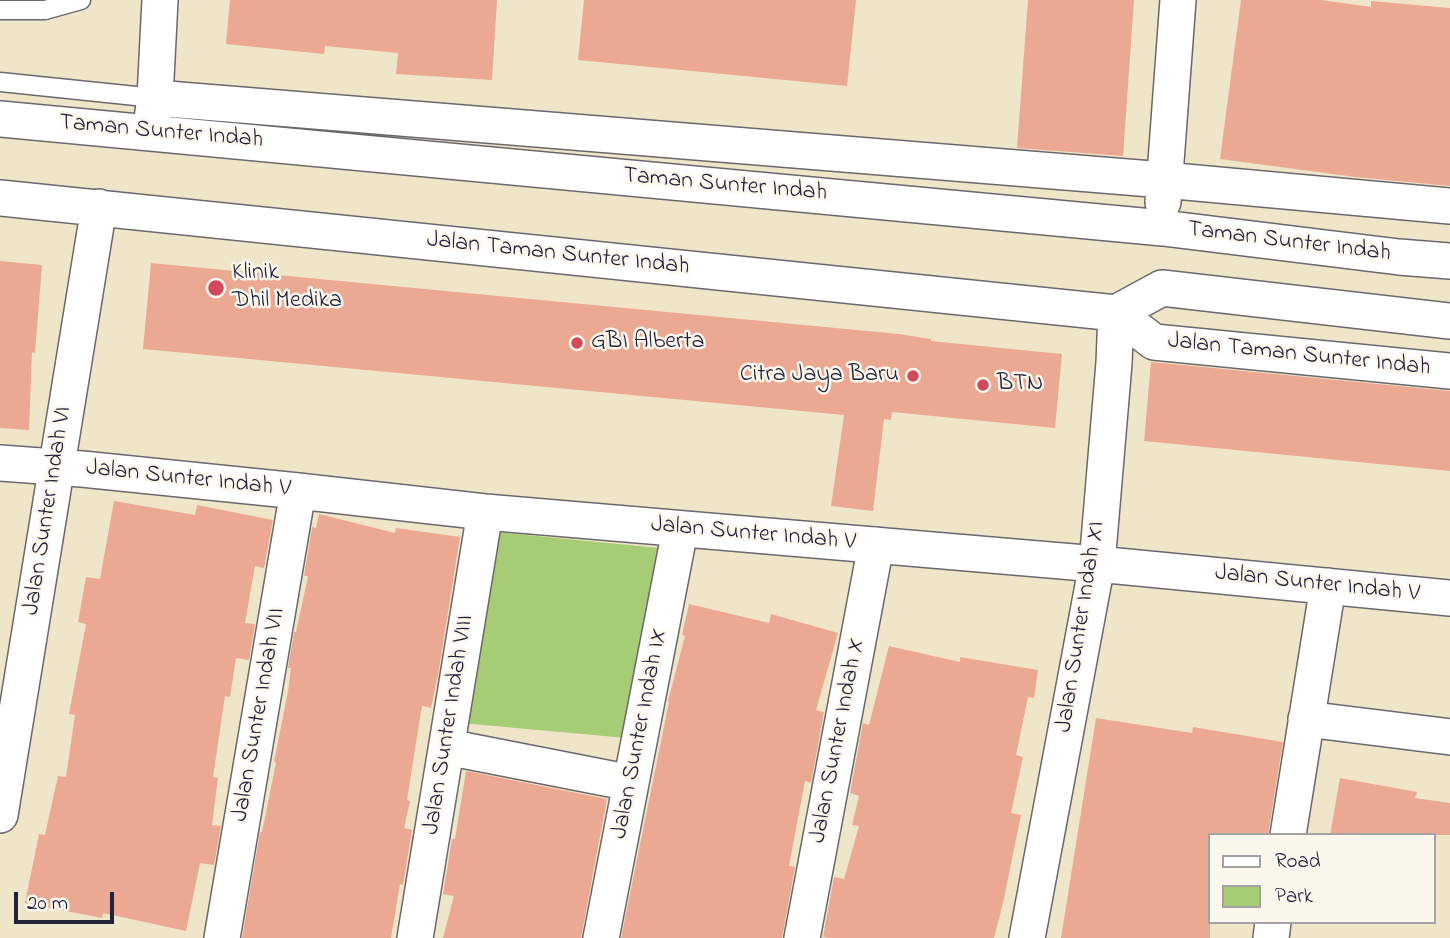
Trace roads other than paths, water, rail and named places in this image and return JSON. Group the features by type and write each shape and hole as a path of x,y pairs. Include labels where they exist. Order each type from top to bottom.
{"street":[{"path":"150,132 155,98 160,0"},
{"path":"1163,228 1164,180 1178,0"},
{"path":"155,98 1164,180 1450,206"},
{"name":"Taman Sunter Indah","path":"0,119 1163,228 1450,261"},
{"name":"Jalan Taman Sunter Indah","path":"0,198 1116,313 1154,342 1450,371"},
{"name":"Jalan Sunter Indah VI","path":"0,815 8,717 56,467 99,207"},
{"name":"Jalan Taman Sunter Indah","path":"1116,313 1162,288 1450,321"},
{"name":"Jalan Sunter Indah XI","path":"1027,938 1097,564 1116,313"},
{"name":"Jalan Sunter Indah V","path":"0,463 485,512 1097,564 1450,598"},
{"name":"Jalan Sunter Indah VII","path":"222,938 298,491"},
{"name":"Jalan Sunter Indah VIII","path":"415,938 485,512"},
{"name":"Jalan Sunter Indah IX","path":"601,938 680,530"},
{"name":"Jalan Sunter Indah X","path":"802,938 876,545"},
{"path":"1287,833 1328,586"},
{"path":"1306,719 1450,737"},
{"path":"447,747 631,783"}],"lane":[{"path":"0,10 45,10 81,0"},
{"path":"0,82 155,98"}],"place":[{"name":"Klinik Dhil Medika","path":"216,288"},
{"name":"GBI Alberta","path":"577,343"},
{"name":"Citra Jaya Baru","path":"913,376"},
{"name":"BTN","path":"983,385"}]}
